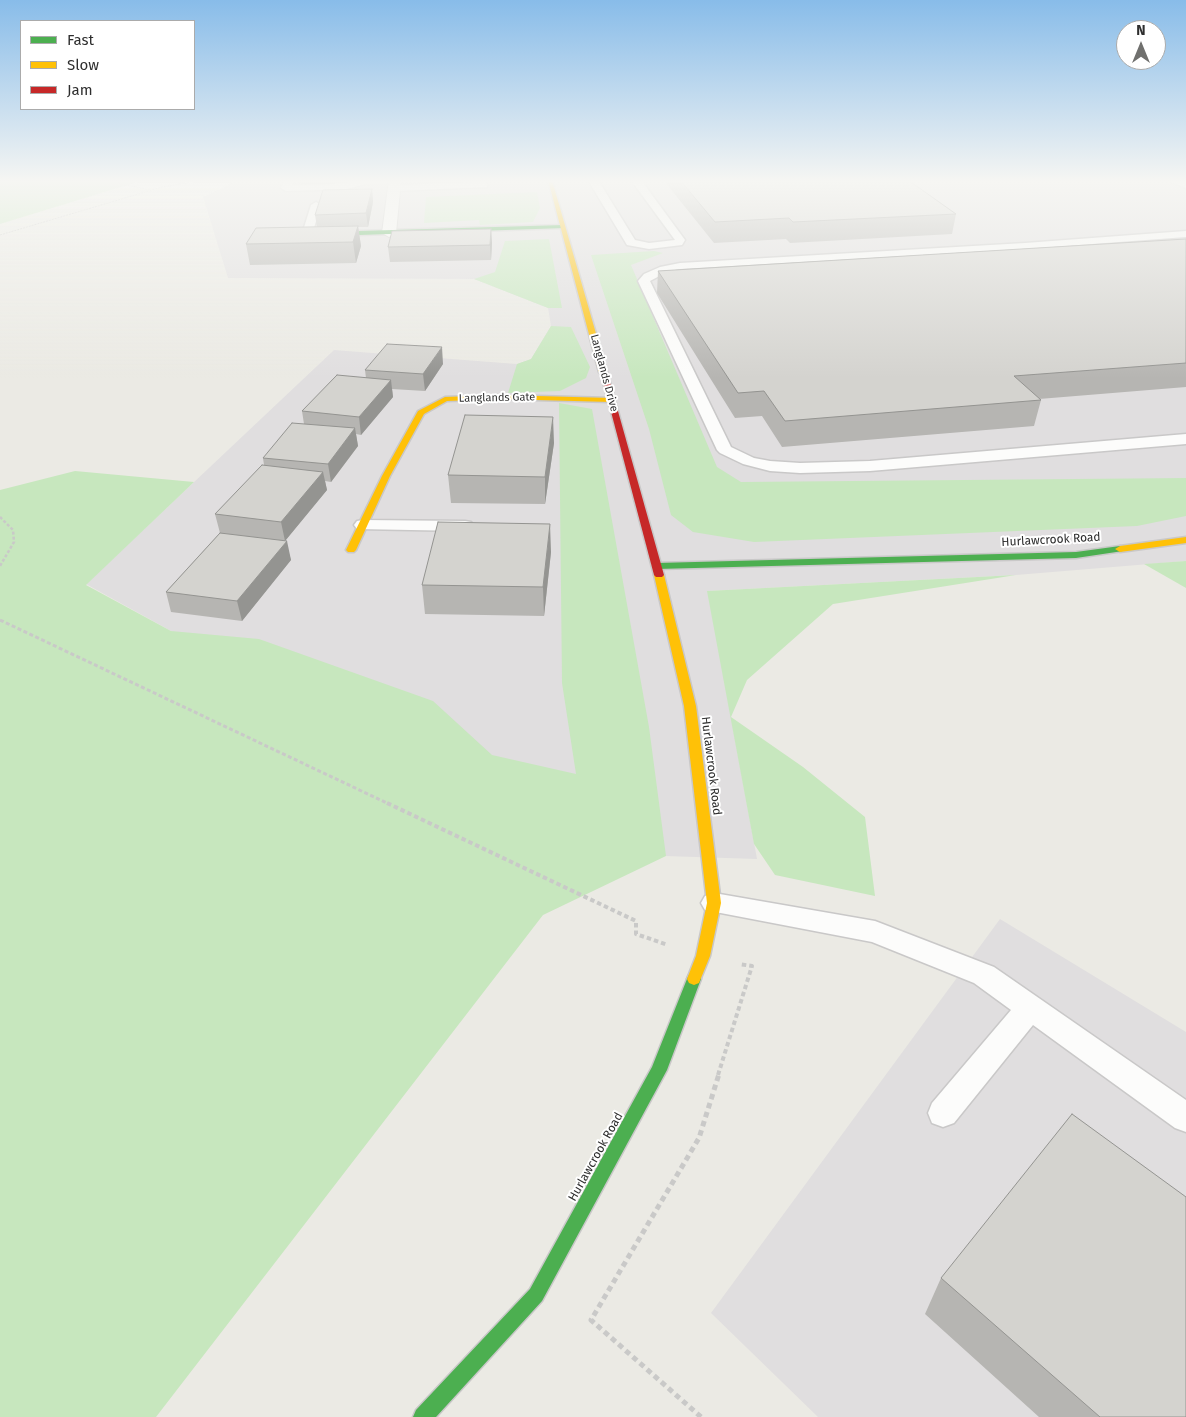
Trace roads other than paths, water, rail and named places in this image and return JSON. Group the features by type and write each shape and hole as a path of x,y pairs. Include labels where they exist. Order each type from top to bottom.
{"street":[{"name":"Langlands Drive","path":"568,246 657,566"},
{"name":"Langlands Gate","path":"351,550 386,476 421,414 445,399 500,397 611,400"},
{"name":"Hurlawcrook Road","path":"423,1417 536,1295 659,1070 703,956 714,903 690,706 657,566 1076,555 1186,540"}],"lane":[{"path":"1023,246 680,266 664,269 648,276 644,282 725,450 749,461 770,466 800,468 870,466 1186,439"},
{"path":"363,525 483,527"},
{"path":"714,903 875,932 984,975 1186,1118"},
{"path":"943,1113 1030,1008"}]}
